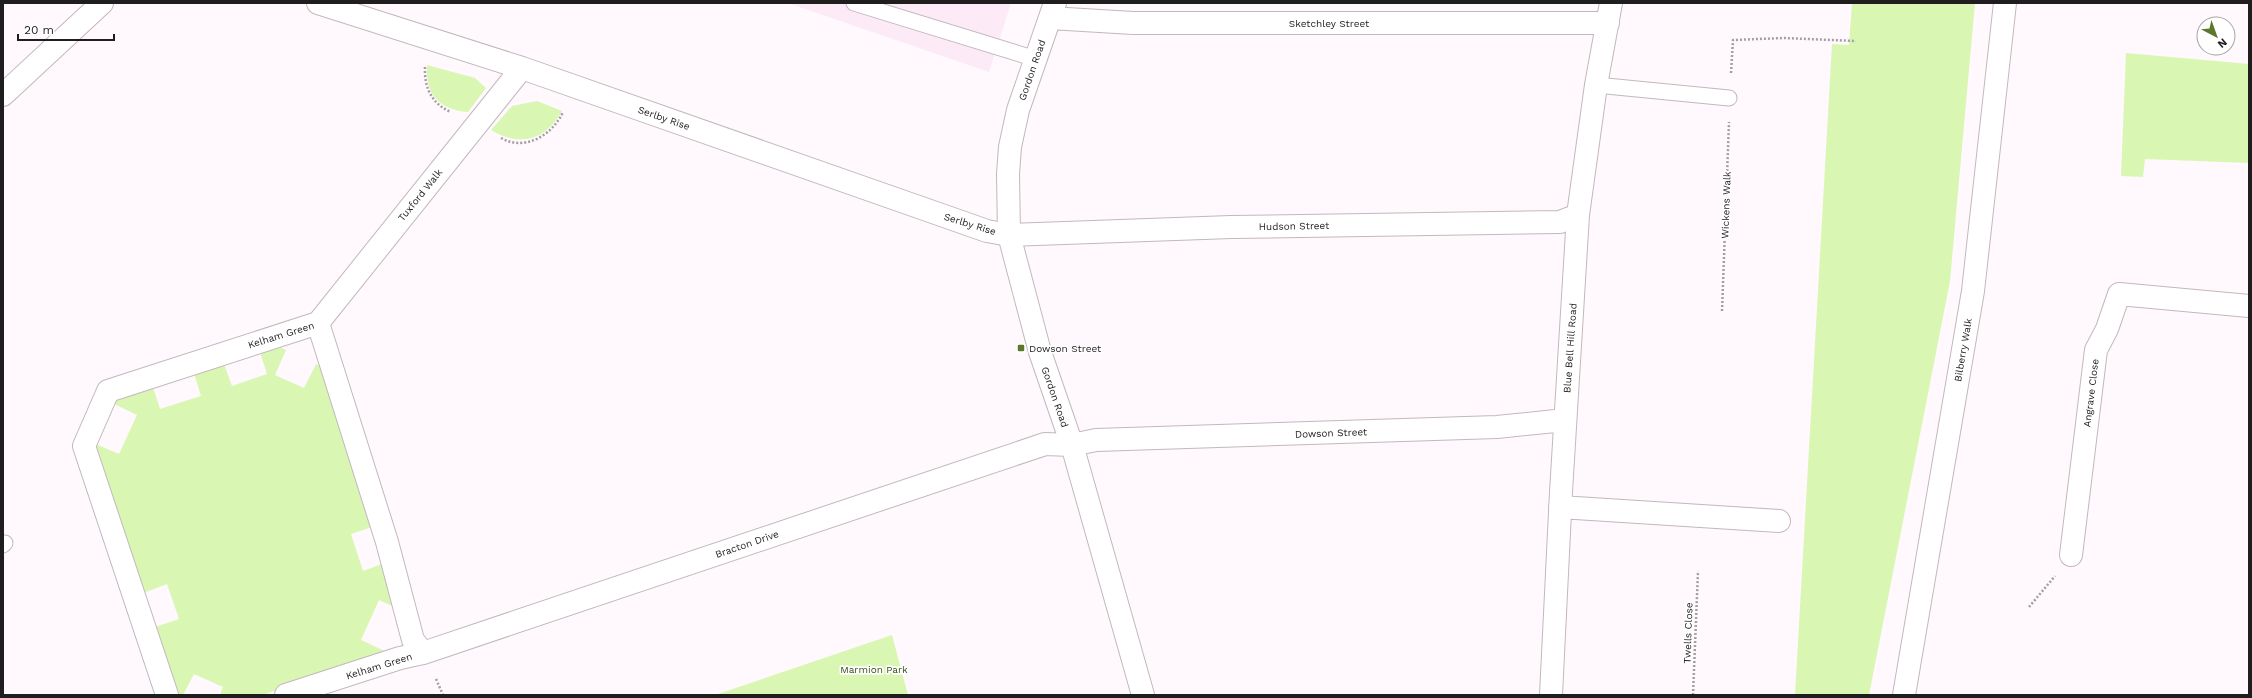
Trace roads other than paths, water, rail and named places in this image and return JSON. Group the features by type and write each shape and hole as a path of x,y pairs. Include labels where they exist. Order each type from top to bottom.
{"street":[{"path":"3,95 102,3"},
{"name":"Serlby Rise","path":"318,3 575,86 987,231 1010,235"},
{"name":"Bilberry Walk","path":"1904,695 1973,291 2005,3"},
{"name":"Gordon Road","path":"1053,11 1018,110 1010,148 1008,174 1010,235 1040,352 1072,445 1143,695"},
{"name":"Sketchley Street","path":"1053,11 1133,23 1609,13"},
{"name":"Blue Bell Hill Road","path":"1551,695 1560,507 1578,215 1596,85 1609,13"},
{"name":"Tuxford Walk","path":"318,323 522,68"},
{"name":"Hudson Street","path":"1010,235 1239,227 1560,222 1578,215"},
{"name":"Angrave Close","path":"2071,555 2096,350 2107,329 2119,294 2249,306"},
{"name":"Kelham Green","path":"167,695 84,446 108,391 318,323 387,542 413,640 423,653 400,658 286,695"},
{"name":"Dowson Street","path":"1072,445 1096,440 1497,428 1565,420"},
{"name":"Bracton Drive","path":"423,653 1045,444 1072,445"},
{"path":"1560,507 1779,521"}],"lane":[{"path":"854,3 1036,59"},
{"path":"1596,85 1729,98"}],"place":[{"name":"Dowson Street","path":"1021,348"}],"park label":[{"name":"Marmion Park","path":"874,669"}]}
